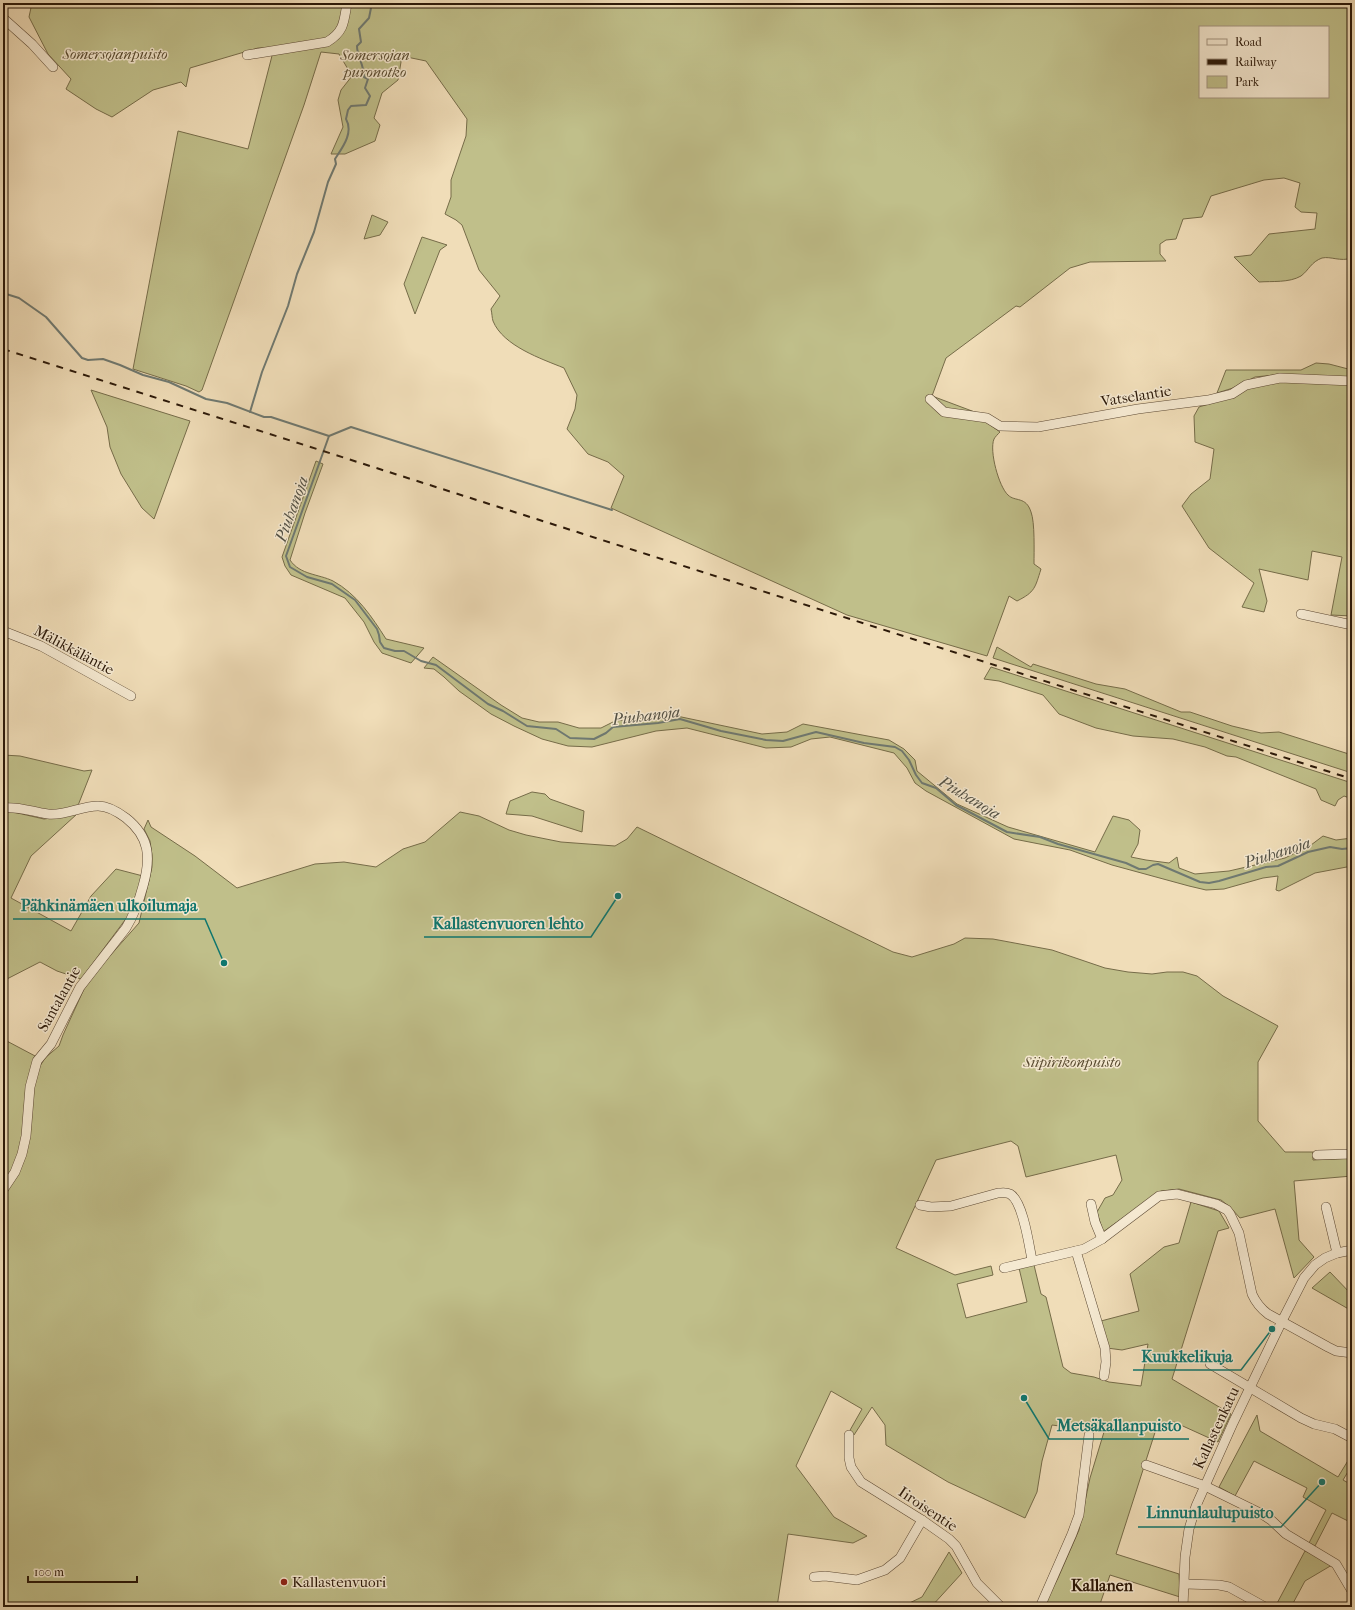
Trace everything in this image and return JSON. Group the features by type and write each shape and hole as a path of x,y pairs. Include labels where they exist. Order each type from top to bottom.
{"street":[{"path":"247,55 327,42 337,36 343,26 347,3"},
{"path":"3,18 32,44 53,67"},
{"name":"Vatselantie","path":"930,399 944,412 987,418 1000,426 1038,427 1138,409 1208,400 1232,394 1246,385 1280,378 1352,382"},
{"path":"1301,614 1352,624"},
{"name":"Mälikkäläntie","path":"3,631 41,646 131,696"},
{"name":"Santalantie","path":"3,808 13,807 48,814 61,814 99,806 111,808 136,828 145,843 148,861 141,894 126,928 80,987 51,1044 37,1061 30,1087 26,1136 22,1154 15,1172 3,1190"},
{"path":"1317,1155 1352,1154"},
{"path":"920,1205 931,1208 946,1207 998,1193 1005,1192 1010,1194 1015,1197 1020,1209 1032,1260"},
{"path":"1004,1268 1032,1260 1076,1251 1093,1244 1102,1239 1159,1196 1177,1194 1216,1204 1227,1210 1235,1224 1242,1247 1252,1294 1256,1302 1268,1314 1336,1351 1352,1353"},
{"path":"1091,1204 1095,1222 1102,1239"},
{"path":"1326,1207 1337,1253"},
{"name":"Kallastenkatu","path":"1184,1607 1185,1557 1189,1529 1196,1506 1250,1388 1304,1278 1315,1265 1325,1258 1337,1253 1352,1250"},
{"path":"1076,1251 1105,1348 1106,1362 1104,1376"},
{"path":"1210,1364 1307,1421 1336,1429 1352,1438"},
{"path":"1040,1607 1079,1515 1089,1434"},
{"name":"Iiroisentie","path":"849,1435 849,1458 851,1467 860,1482 940,1531 956,1546 977,1583 1001,1607"},
{"path":"1146,1464 1205,1486 1262,1514 1286,1534 1330,1560 1340,1570 1352,1591"},
{"path":"814,1577 825,1576 857,1580 885,1570 900,1558 922,1520"},
{"path":"1185,1584 1219,1585 1229,1587 1265,1607"}],"green space":[{"path":"32,3 1352,3 1352,258 1322,258 1315,262 1304,274 1291,280 1259,282 1234,257 1251,255 1269,234 1315,229 1317,213 1301,212 1295,207 1300,183 1284,178 1264,180 1211,196 1202,217 1183,219 1176,239 1166,240 1160,244 1160,254 1166,261 1090,262 1070,268 1020,307 1016,306 946,358 932,396 980,414 986,422 1000,432 994,439 993,445 994,460 998,477 1001,485 1008,495 1023,501 1029,507 1033,523 1034,564 1041,569 1034,589 1028,595 1017,601 1009,596 987,656 847,615 611,508 624,476 608,462 588,454 567,429 575,409 577,395 564,368 524,350 505,338 498,330 493,321 491,309 500,296 479,270 462,225 445,214 451,197 451,180 466,136 467,119 426,61 402,56 398,80 382,93 374,118 380,125 375,141 345,154 331,154 343,127 338,100 341,90 352,76 339,54 321,52 304,105 202,390 199,392 186,386 133,369 178,131 248,149 274,48 258,48 190,68 186,87 181,82 153,90 112,117 96,109 66,89 71,79 48,54 29,17"},
{"path":"372,215 388,222 380,235 364,239"},
{"path":"422,237 447,245 440,250 415,314 404,284"},
{"path":"1316,363 1329,364 1352,370 1352,378 1274,375 1255,377 1233,388 1217,393 1226,370 1301,370"},
{"path":"1274,381 1352,385 1352,616 1331,615 1342,557 1312,551 1308,580 1259,569 1267,601 1264,612 1242,607 1254,583 1209,548 1182,506 1191,494 1210,479 1214,449 1195,442 1194,416 1199,407 1225,399 1246,389"},
{"path":"91,390 190,421 154,519 142,508 121,474 110,447 107,427"},
{"path":"316,461 323,464 290,560 299,569 328,579 342,586 357,599 386,639 424,648 411,663 382,653 374,642 364,622 345,598 291,575 285,566 282,557"},
{"path":"997,647 1031,667 1033,664 1096,684 1125,689 1181,712 1190,712 1232,726 1261,733 1279,732 1352,755 1352,773 993,658"},
{"path":"433,657 522,718 539,722 558,722 579,728 601,728 615,721 672,715 762,734 787,732 803,724 889,740 904,749 915,760 917,771 957,804 1008,827 1095,852 1113,816 1129,820 1140,830 1138,844 1131,857 1169,863 1177,857 1179,868 1195,874 1229,871 1285,858 1311,845 1323,836 1336,840 1352,838 1352,866 1315,873 1279,891 1276,890 1278,876 1263,878 1224,889 1206,890 1189,886 1112,865 1070,850 1014,839 926,791 915,783 907,768 894,753 830,737 811,739 791,747 766,748 687,728 656,731 592,747 568,746 542,739 491,714 459,691 434,669 424,668"},
{"path":"991,667 1352,783 1352,799 1344,796 1338,800 1335,806 1321,800 1316,789 1236,757 1227,756 1205,747 1173,739 1133,736 1096,728 1059,714 1043,695 999,681 984,679"},
{"path":"3,755 20,756 84,771 92,770 77,808 56,812 3,806"},
{"path":"532,792 545,794 550,799 584,811 582,832 532,816 506,814 510,801"},
{"path":"3,812 13,812 44,819 77,814 31,856 11,898 71,931 91,896 116,869 143,876 128,916 81,979 57,971 40,962 3,981"},
{"name":"Siipirikonpuisto","path":"460,812 479,816 509,830 561,842 615,846 627,839 637,827 893,952 912,957 954,944 965,938 993,939 1052,950 1105,968 1128,972 1152,974 1183,972 1197,976 1223,996 1278,1026 1258,1062 1258,1121 1285,1152 1313,1152 1313,1160 1352,1158 1352,1176 1294,1181 1299,1240 1314,1257 1294,1278 1275,1209 1240,1218 1221,1200 1179,1189 1161,1191 1103,1232 1097,1212 1105,1198 1113,1195 1122,1180 1116,1155 1026,1177 1018,1146 1011,1141 936,1160 896,1248 955,1275 991,1266 993,1275 957,1284 966,1318 1027,1302 1019,1268 1034,1265 1041,1294 1046,1297 1063,1367 1071,1373 1094,1377 1109,1382 1141,1386 1148,1344 1122,1350 1107,1348 1101,1321 1139,1311 1130,1274 1164,1247 1179,1243 1191,1202 1219,1211 1229,1228 1218,1231 1172,1379 1231,1414 1218,1442 1174,1422 1158,1423 1116,1554 1179,1574 1180,1597 1110,1575 1099,1607 1043,1607 1058,1578 1079,1530 1090,1478 1104,1432 1052,1425 1042,1461 1037,1492 1025,1518 948,1482 886,1445 885,1425 872,1407 854,1435 849,1432 862,1409 831,1391 796,1466 834,1517 867,1536 853,1543 788,1534 777,1607 3,1607 3,1195 16,1177 36,1078 40,1066 45,1058 59,1046 84,989 100,967 139,923 152,867 150,841 144,829 148,820 151,827 195,856 237,888 315,864 344,862 376,867 403,849 425,842"},
{"path":"3,1039 37,1057 30,1106 22,1141 11,1171 3,1183"},
{"path":"1330,1272 1352,1295 1352,1311 1312,1288"},
{"path":"1257,1415 1260,1431 1338,1477 1352,1454 1352,1465 1343,1480 1352,1485 1352,1523 1332,1513 1315,1546 1309,1543 1326,1510 1303,1497 1307,1488 1254,1461 1235,1496 1219,1487"},
{"path":"1305,1551 1325,1559 1332,1565 1305,1581 1291,1607 1275,1607"},
{"path":"949,1552 962,1573 931,1607 901,1607 922,1597"}],"waterway":[{"path":"250,412 262,372 288,306 297,274 314,232 328,182 336,164 335,159 344,145 348,135 349,130 346,119 348,110 351,106 366,105 370,96 365,88 368,79 364,77 357,46 361,42 359,29 369,18 372,3"},
{"name":"Piuhanoja","path":"3,293 19,298 46,317 82,358 88,360 103,359 143,375 169,382 206,399 227,403 264,417 271,417 329,436 286,556 290,567 307,577 332,584 355,600 377,629 380,642 384,648 395,651 404,651 421,661 436,665 488,704 503,711 527,726 556,729 570,738 594,739 606,733 613,727 658,723 680,719 721,731 766,740 783,741 816,732 864,743 895,747 902,751 909,760 916,775 922,783 936,788 956,805 1007,832 1040,837 1058,844 1126,863 1139,869 1146,869 1158,864 1200,882 1209,883 1219,881 1266,867 1278,866 1308,852 1330,847 1342,849 1352,848"},
{"path":"329,436 351,427 612,510"}],"railway":[{"path":"3,349 1352,779"}],"place":[{"name":"Kallastenvuoren lehto","path":"618,896"},
{"name":"Pähkinämäen ulkoilumaja","path":"224,963"},
{"name":"Kuukkelikuja","path":"1272,1329"},
{"name":"Metsäkallanpuisto","path":"1024,1398"},
{"name":"Linnunlaulupuisto","path":"1322,1482"},
{"name":"Kallastenvuori","path":"284,1582"}],"district":[{"name":"Kallanen","path":"1102,1585"}],"park label":[{"name":"Somersojanpuisto","path":"115,54"},
{"name":"Somersojan puronotko","path":"375,64"}]}
